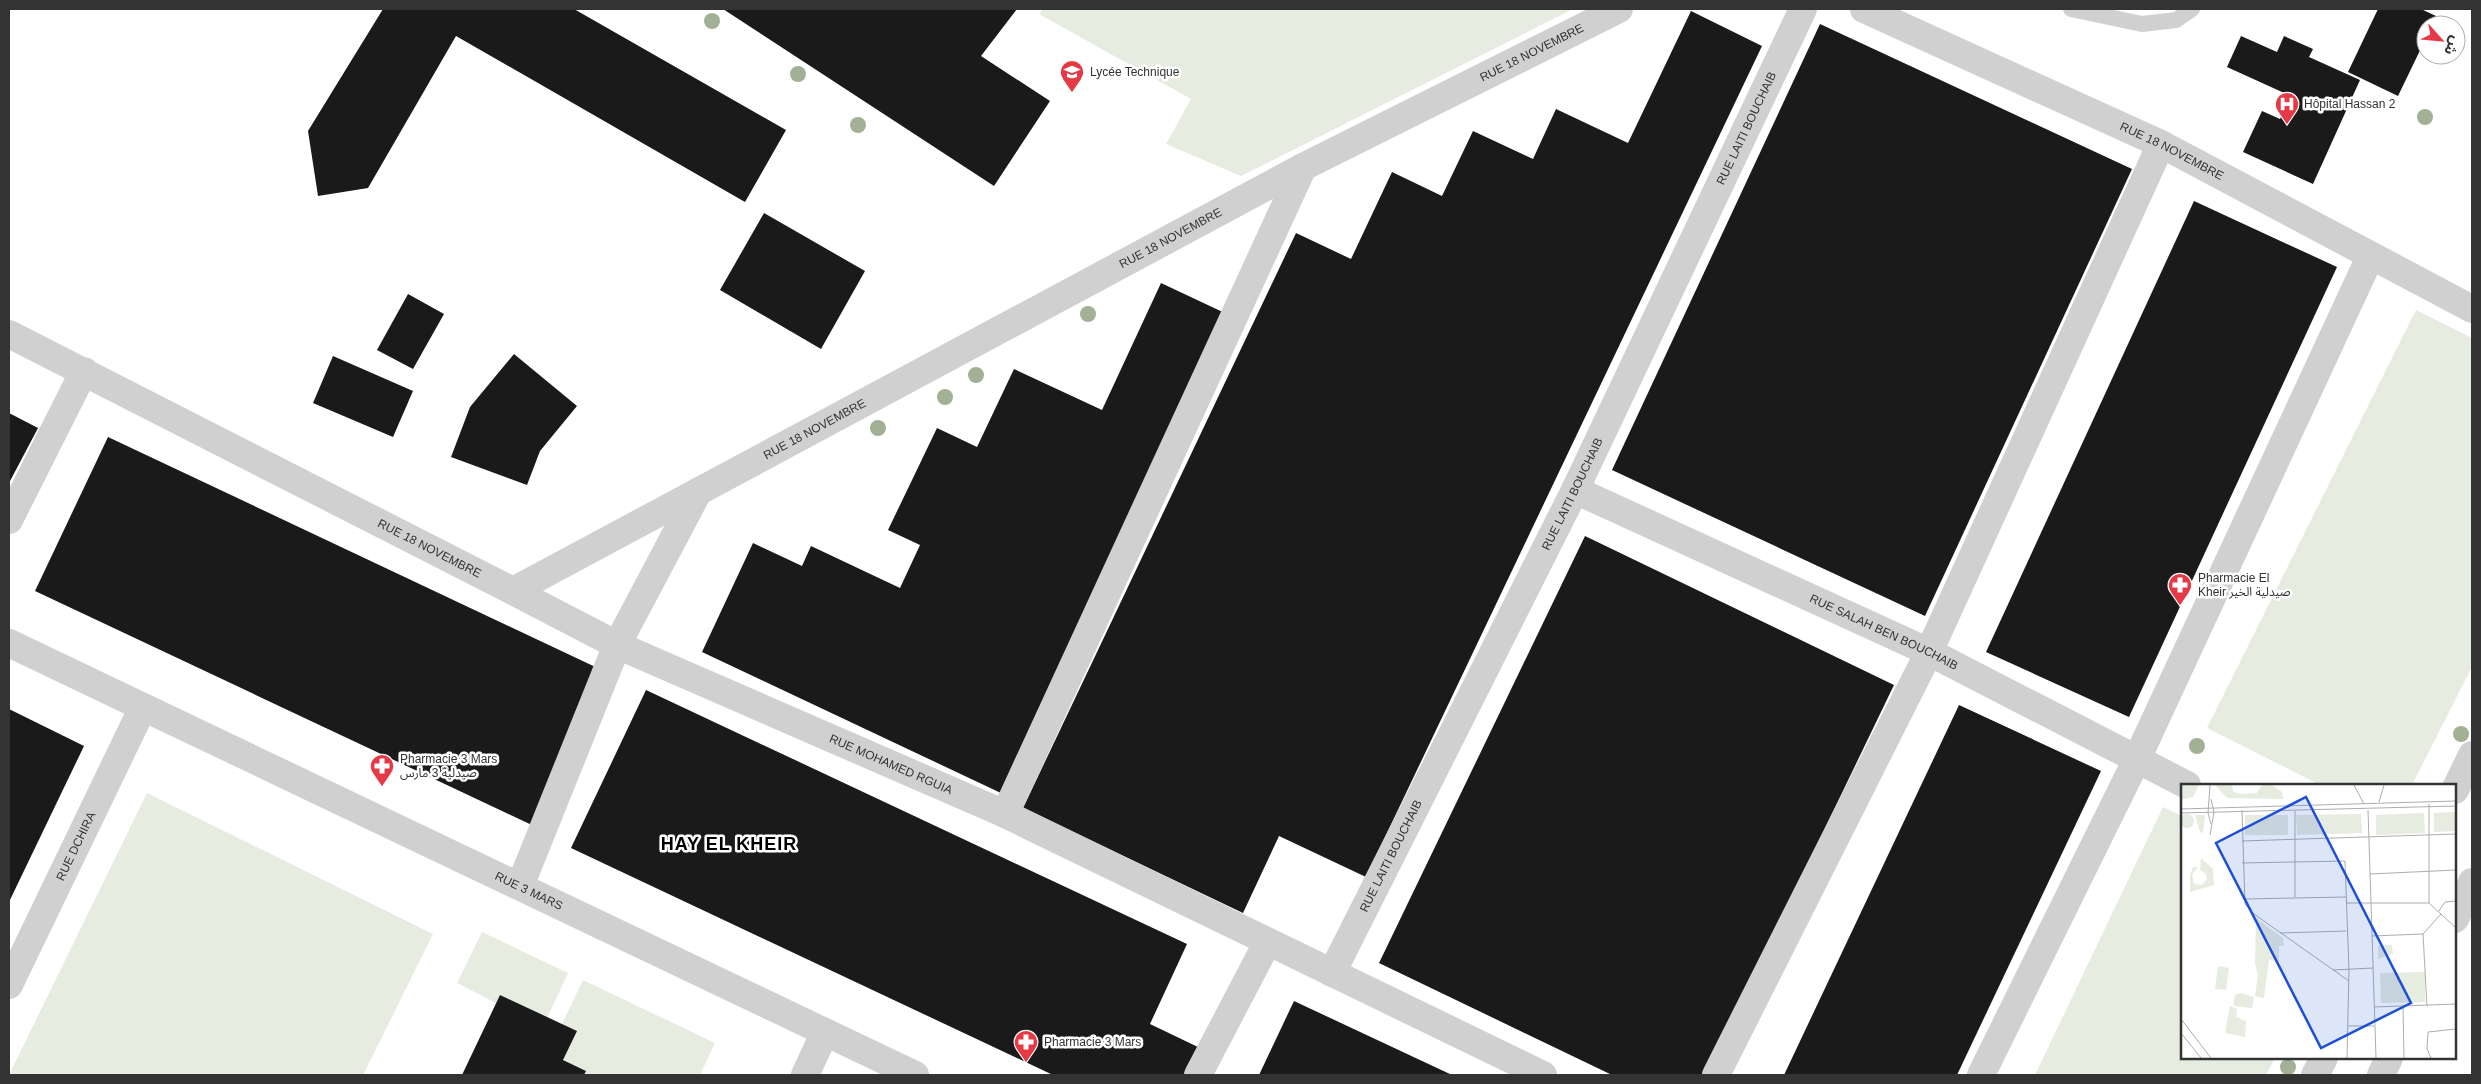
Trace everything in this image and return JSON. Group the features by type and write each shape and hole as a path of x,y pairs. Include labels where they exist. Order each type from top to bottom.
{"street":[{"name":"RUE 18 NOVEMBRE","path":"9,334 513,591 1303,167 1619,9"},
{"name":"RUE LAITI BOUCHAIB","path":"1332,973 1575,490 1803,9"},
{"name":"RUE 18 NOVEMBRE","path":"1864,9 2161,144 2370,257 2472,309"},
{"path":"1716,1075 1929,652 2161,144"},
{"path":"1005,814 1303,167"},
{"path":"1981,1075 2137,759 2370,257"},
{"path":"9,520 84,371"},
{"name":"RUE SALAH BEN BOUCHAIB","path":"1575,490 1929,652 2185,784"},
{"path":"520,886 617,645 698,492"},
{"name":"RUE MOHAMED RGUIA","path":"513,591 617,645 1005,814 1267,943 1543,1075"},
{"name":"RUE 3 MARS","path":"9,643 915,1075"},
{"name":"RUE DCHIRA","path":"9,985 143,707"},
{"path":"2456,788 2472,755"},
{"path":"2456,917 2472,882"},
{"path":"1198,1075 1267,943"},
{"path":"805,1075 825,1032"},
{"path":"2315,1075 2323,1059"},
{"path":"2381,1075 2389,1059"}],"lane":[{"path":"2071,9 2142,24 2176,20 2192,9"}],"shaded area":[{"path":"1043,9 1573,9 1241,176 1166,144 1191,99 1039,14"},
{"path":"2416,310 2472,338 2472,667 2413,784 2318,784 2207,728"},
{"path":"147,793 433,934 363,1075 9,1075"},
{"path":"2163,807 2181,816 2181,1059 2274,1059 2266,1075 2035,1075"},
{"path":"482,932 568,973 547,1018 500,995 496,1003 457,983"},
{"path":"583,980 715,1043 700,1075 584,1075 586,1071 563,1060 577,1031 562,1024"}],"building":[{"path":"383,9 574,9 786,130 745,202 456,36 368,188 318,196 308,131"},
{"path":"723,9 1017,9 981,56 1050,101 994,186"},
{"path":"2378,9 2421,9 2434,15 2416,15 2416,59 2398,96 2348,72"},
{"path":"1691,11 1762,46 1366,877 1279,836 1243,913 1023,808 1296,233 1351,259 1392,172 1442,196 1473,131 1533,159 1556,109 1628,143"},
{"path":"1820,24 2132,169 1925,616 1612,470"},
{"path":"2241,36 2277,52 2284,36 2313,49 2309,57 2360,80 2313,184 2243,152 2262,111 2280,119 2291,96 2227,67"},
{"path":"2194,201 2337,267 2129,717 1986,652"},
{"path":"764,213 865,271 821,349 720,290"},
{"path":"1161,283 1229,315 1003,794 702,652 753,543 802,566 811,546 900,588 920,545 888,530 937,428 977,447 1014,369 1102,410"},
{"path":"408,294 444,314 413,369 377,350"},
{"path":"514,354 577,406 540,451 527,485 451,457 470,407"},
{"path":"333,356 413,391 393,437 313,403"},
{"path":"9,413 38,428 9,483"},
{"path":"108,437 606,672 534,826 35,591"},
{"path":"1585,536 1894,685 1706,1075 1612,1075 1379,963"},
{"path":"646,690 1187,944 1150,1024 1200,1048 1187,1075 1053,1075 571,848"},
{"path":"1959,705 2101,771 1957,1075 1784,1075"},
{"path":"9,709 84,746 9,902"},
{"path":"500,995 577,1031 563,1060 586,1071 584,1075 462,1075"},
{"path":"1294,1001 1452,1075 1259,1075"}],"place":[{"name":"Lycée Technique","path":"1072,93"},
{"name":"Hôpital Hassan 2","path":"2287,125"},
{"name":"Pharmacie El Kheir صيدلية الخير","path":"2180,606"},
{"name":"Pharmacie 3 Mars صيدلية 3 مارس","path":"382,787"},
{"name":"Pharmacie 3 Mars","path":"1026,1063"}],"district":[{"name":"HAY EL KHEIR","path":"729,844"}]}
